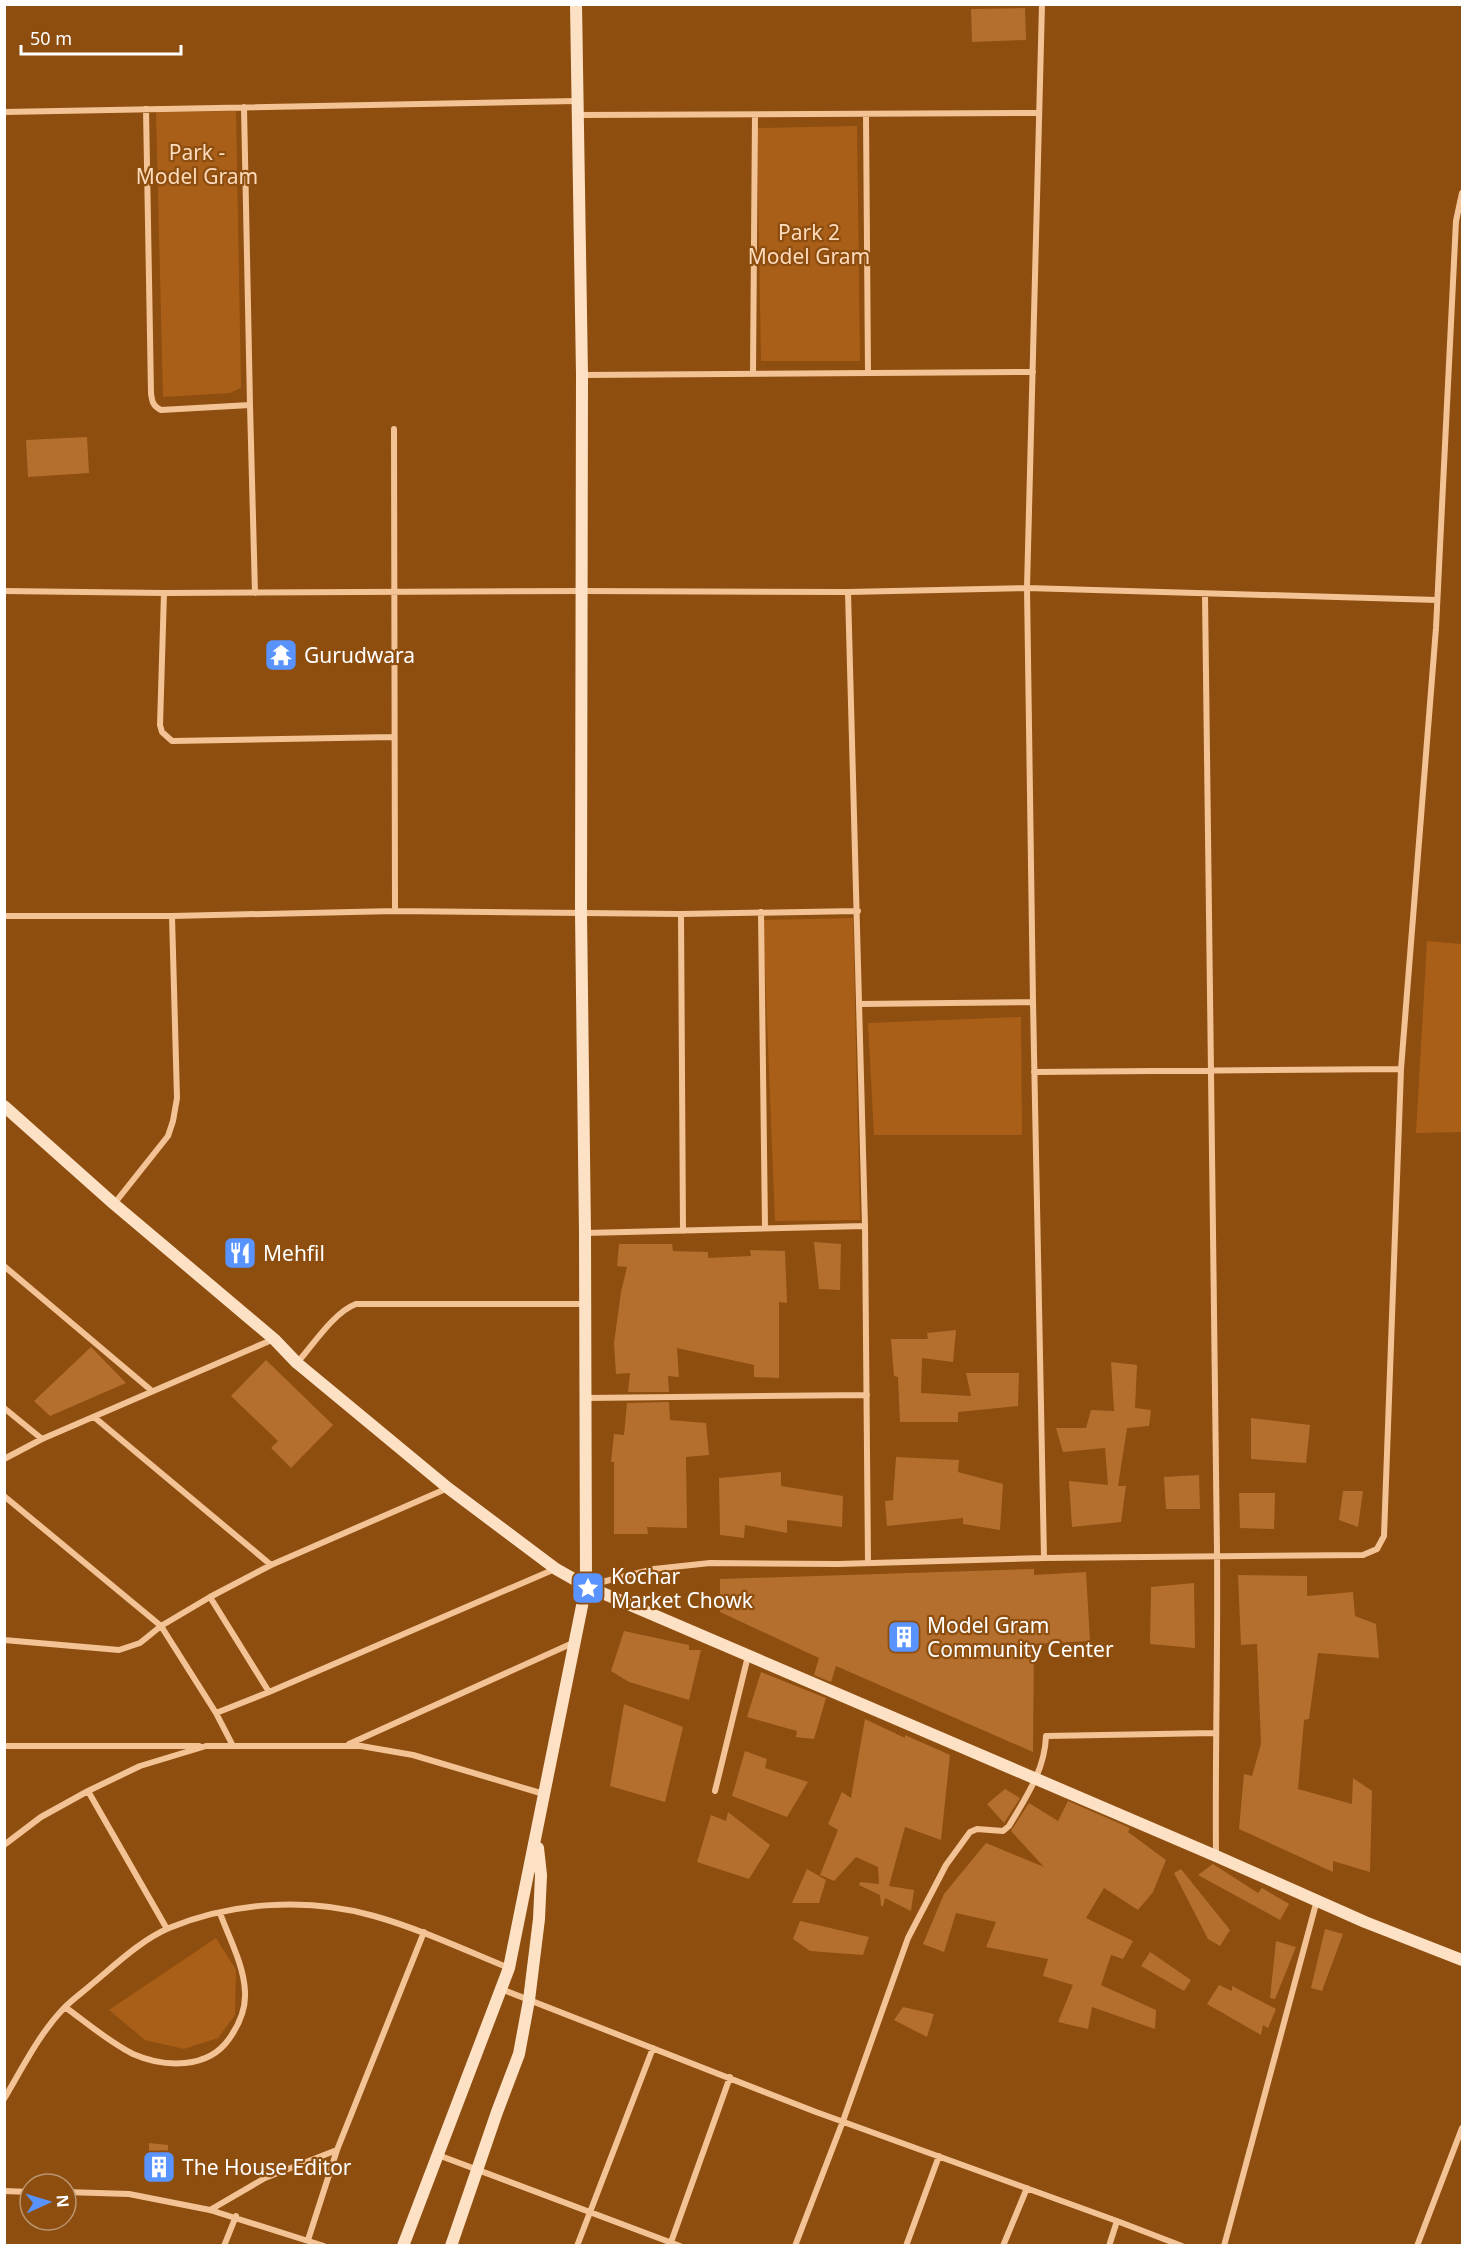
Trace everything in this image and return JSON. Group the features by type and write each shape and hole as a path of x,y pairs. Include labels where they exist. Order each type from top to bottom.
{"street":[{"path":"403,2246 509,1968 586,1586 581,913 582,375 576,4"},
{"path":"1042,4 1027,588 1044,1558"},
{"path":"4,112 577,101"},
{"path":"244,107 255,593"},
{"path":"146,109 152,401 155,407 161,410 250,405"},
{"path":"577,115 1039,113"},
{"path":"753,374 755,114"},
{"path":"866,114 868,373"},
{"path":"586,1586 621,1576 683,1565 710,1563 868,1563 1044,1558 1363,1555 1377,1549 1384,1536 1401,1069 1437,600 1456,221 1462,193"},
{"path":"582,375 1033,372"},
{"path":"394,429 394,911"},
{"path":"4,591 164,593 848,592 1027,588 1437,600"},
{"path":"848,592 865,1226 868,1563"},
{"path":"164,593 160,725 162,732 172,741 393,737"},
{"path":"1205,595 1213,1070 1217,1557 1216,1856"},
{"path":"4,916 172,916 394,911 681,914 858,911"},
{"path":"761,912 765,1228"},
{"path":"681,914 683,1231"},
{"path":"114,1204 168,1136 173,1121 177,1098 172,916"},
{"path":"860,1004 1033,1002"},
{"path":"1034,1072 1401,1069"},
{"path":"4,1106 114,1204 274,1339 297,1363 448,1488 556,1569 586,1586 748,1656 1036,1778 1365,1922 1462,1960"},
{"path":"585,1233 865,1226"},
{"path":"4,1266 152,1391"},
{"path":"297,1363 340,1314 356,1304 585,1304"},
{"path":"4,1460 42,1439 274,1339"},
{"path":"585,1398 867,1395"},
{"path":"4,1408 42,1439"},
{"path":"93,1417 271,1565"},
{"path":"4,1640 119,1650 140,1642 161,1626 210,1597 271,1565 448,1488"},
{"path":"4,1496 161,1626 216,1713 233,1746"},
{"path":"216,1713 556,1569"},
{"path":"210,1597 269,1692"},
{"path":"344,1746 575,1642"},
{"path":"715,1791 748,1656"},
{"path":"795,2246 843,2121 908,1938 946,1865 970,1832 977,1829 1003,1831 1009,1826 1044,1760 1046,1736 1215,1733"},
{"path":"4,1746 361,1746 413,1755 544,1794"},
{"path":"6,1842 41,1817 140,1766 206,1746"},
{"path":"88,1791 167,1929"},
{"path":"451,2246 519,2054 529,2000 539,1919 541,1875 536,1834"},
{"path":"1224,2246 1317,1900"},
{"path":"4,2099 40,2038 65,2007 138,1947 167,1929 202,1917 265,1905 321,1906 372,1915 424,1932 509,1968"},
{"path":"65,2007 133,2054 176,2064 198,2061 217,2053 236,2029 243,2012 245,1993 242,1976 220,1913"},
{"path":"308,2240 337,2150 424,1932"},
{"path":"501,1989 843,2121 1182,2246"},
{"path":"577,2246 653,2048"},
{"path":"670,2244 730,2077"},
{"path":"1417,2246 1462,2128"},
{"path":"210,2210 265,2178 337,2150"},
{"path":"438,2155 680,2246"},
{"path":"906,2246 939,2156"},
{"path":"1003,2246 1027,2188"},
{"path":"78,2193 129,2194 210,2210 236,2216 324,2246"},
{"path":"224,2246 236,2216"},
{"path":"1109,2246 1118,2221"}],"green space":[{"name":"Park - Model Gram","path":"236,111 241,388 230,393 163,397 156,112"},
{"name":"Park 2 Model Gram","path":"857,126 860,361 761,361 757,128"},
{"path":"853,918 860,1220 775,1221 763,920"},
{"path":"1427,941 1462,944 1462,1132 1416,1133"},
{"path":"1021,1017 1022,1135 874,1135 868,1023"},
{"path":"216,1938 236,1970 235,2015 218,2038 184,2049 145,2040 109,2010"}],"building":[{"path":"1025,8 1026,40 972,42 971,9"},
{"path":"87,437 89,473 28,477 26,440"},
{"path":"814,1242 841,1244 840,1290 819,1289"},
{"path":"619,1244 672,1244 673,1251 708,1252 708,1258 751,1256 750,1250 785,1251 787,1303 779,1302 779,1378 754,1377 754,1365 677,1348 679,1377 668,1376 669,1392 628,1392 630,1373 616,1374 614,1343 627,1267 617,1266"},
{"path":"956,1330 953,1362 922,1358 921,1393 971,1396 966,1373 1019,1373 1018,1406 958,1412 958,1422 900,1422 898,1377 894,1376 891,1339 928,1339 927,1333"},
{"path":"91,1347 126,1383 50,1416 34,1401"},
{"path":"266,1360 333,1425 291,1468 271,1448 278,1441 231,1396"},
{"path":"1111,1362 1137,1365 1135,1408 1151,1410 1149,1426 1127,1428 1118,1486 1126,1486 1121,1522 1072,1527 1069,1481 1108,1485 1105,1448 1063,1452 1056,1428 1086,1428 1091,1410 1114,1411"},
{"path":"669,1402 670,1420 706,1423 709,1455 686,1457 687,1528 647,1527 648,1534 614,1534 614,1462 611,1462 614,1434 624,1435 627,1403"},
{"path":"1251,1418 1310,1425 1306,1463 1251,1459"},
{"path":"896,1457 959,1460 958,1472 1003,1484 1000,1530 963,1524 963,1518 887,1526 885,1501 893,1500"},
{"path":"781,1472 781,1486 843,1496 842,1527 787,1520 787,1533 745,1525 744,1538 720,1535 719,1478"},
{"path":"1199,1475 1200,1509 1166,1509 1164,1477"},
{"path":"1343,1491 1363,1491 1358,1527 1339,1520"},
{"path":"1239,1493 1275,1493 1274,1529 1240,1528"},
{"name":"Model Gram Community Center","path":"1034,1569 1034,1575 1086,1572 1090,1641 1034,1644 1033,1752 836,1666 831,1682 814,1675 819,1658 720,1612 720,1579"},
{"path":"1238,1575 1307,1576 1307,1596 1353,1592 1355,1616 1376,1624 1379,1658 1318,1653 1309,1719 1304,1720 1298,1789 1352,1804 1353,1778 1372,1791 1370,1872 1333,1861 1333,1872 1239,1829 1244,1774 1252,1776 1261,1744 1257,1644 1241,1645"},
{"path":"1194,1583 1195,1648 1150,1644 1151,1587"},
{"path":"624,1631 689,1645 689,1650 701,1650 689,1700 629,1682 611,1671"},
{"path":"761,1672 826,1698 814,1739 796,1737 797,1731 747,1717"},
{"path":"624,1704 683,1727 665,1802 610,1786"},
{"path":"865,1719 905,1738 905,1735 950,1755 941,1840 905,1827 889,1886 914,1890 911,1911 885,1898 881,1906 880,1895 859,1885 860,1882 879,1884 878,1867 856,1857 834,1881 820,1875 838,1830 828,1824 842,1792 851,1798"},
{"path":"745,1751 767,1759 765,1768 808,1782 787,1817 732,1796"},
{"path":"1005,1789 1020,1798 1004,1823 987,1804"},
{"path":"1068,1801 1130,1828 1128,1832 1166,1860 1153,1892 1138,1910 1104,1888 1086,1918 1133,1941 1123,1959 1111,1955 1101,1985 1156,2010 1155,2029 1092,2007 1088,2029 1058,2022 1073,1985 1043,1976 1048,1959 986,1947 996,1922 956,1913 944,1952 923,1944 944,1894 986,1843 1044,1867 1011,1831 1029,1803 1058,1821"},
{"path":"728,1812 770,1845 749,1879 697,1862 711,1815 726,1821"},
{"path":"1213,1864 1258,1893 1262,1888 1289,1904 1280,1920 1198,1875"},
{"path":"807,1869 826,1880 819,1903 792,1903"},
{"path":"1181,1869 1230,1930 1220,1946 1208,1939 1174,1873"},
{"path":"800,1921 869,1937 863,1955 810,1951 793,1939"},
{"path":"1325,1929 1343,1934 1322,1991 1311,1988"},
{"path":"1276,1941 1296,1947 1275,1999 1270,1998"},
{"path":"1150,1952 1191,1980 1184,1991 1141,1966"},
{"path":"1219,1985 1232,1991 1232,1986 1276,2009 1268,2028 1263,2025 1261,2035 1207,2004"},
{"path":"903,2007 934,2014 927,2037 894,2020"},
{"name":"The House Editor","path":"149,2143 168,2145 168,2179 149,2176"}],"place":[{"name":"Gurudwara","path":"281,655"},
{"name":"Mehfil","path":"240,1253"},
{"name":"Kochar Market Chowk","path":"588,1588"},
{"name":"Model Gram Community Center","path":"904,1637"},
{"name":"The House Editor","path":"159,2167"}]}
